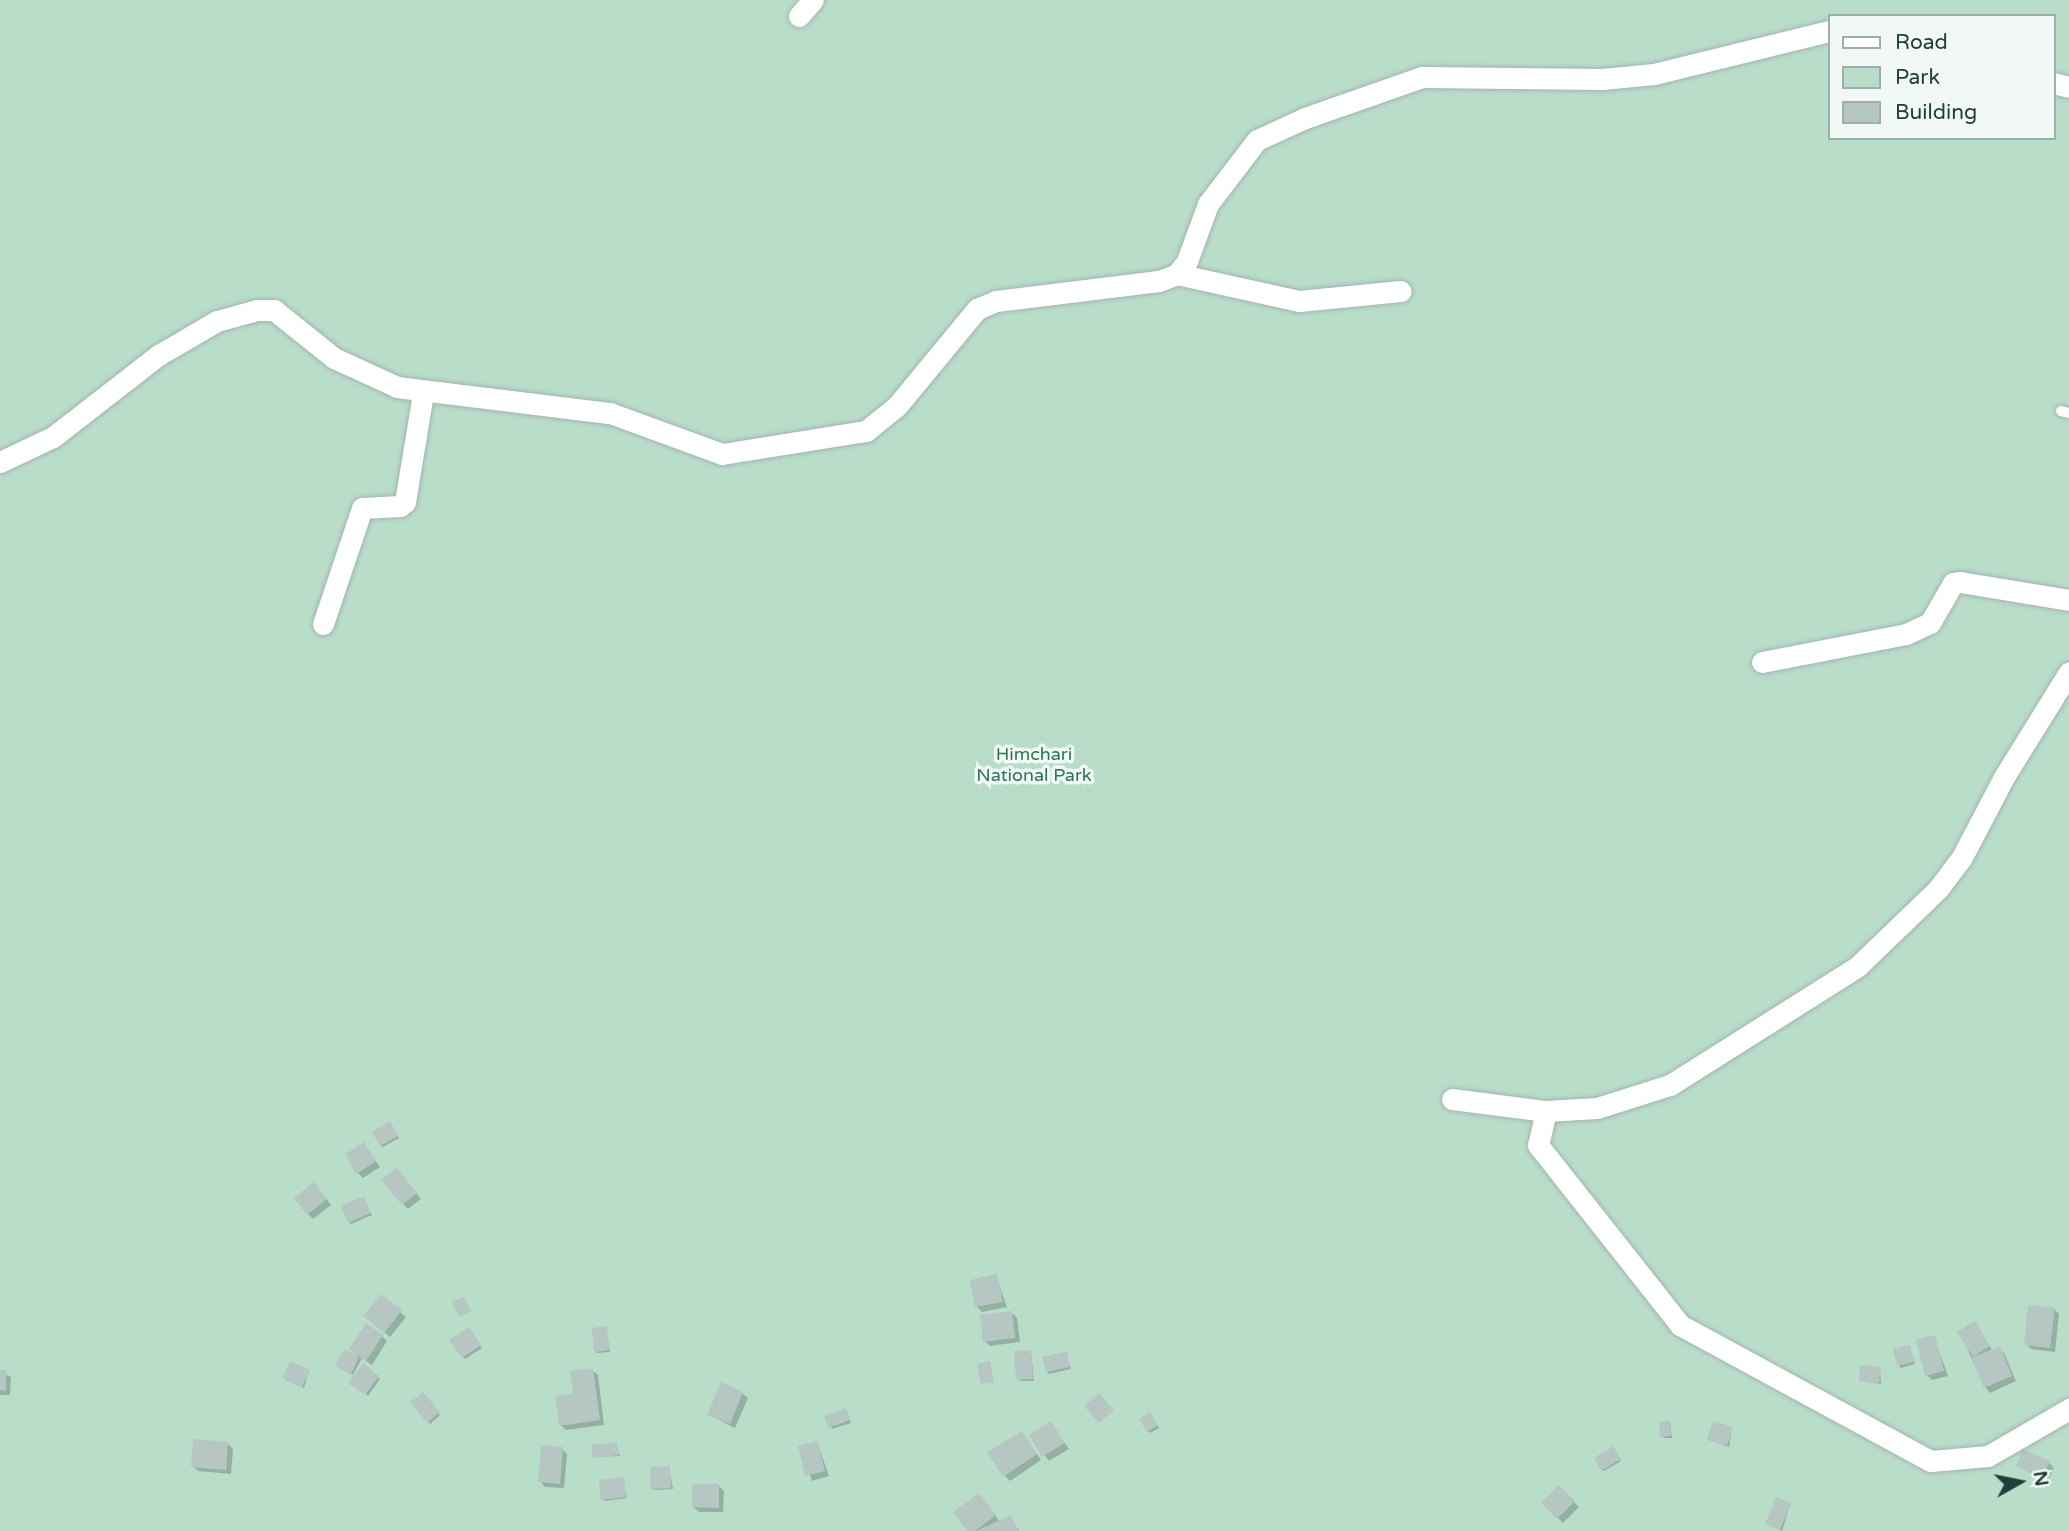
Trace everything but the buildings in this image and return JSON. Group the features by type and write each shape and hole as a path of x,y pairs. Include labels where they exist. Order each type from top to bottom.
{"street":[{"path":"0,462 53,437 157,356 217,321 257,310 274,310 334,358 397,387 424,393 598,411 722,454 748,452 866,431 898,406 977,309 996,300 1158,281 1177,274 1187,261 1208,204 1257,140 1305,118 1422,77 1602,79 1654,74 1828,31"},
{"path":"1177,274 1299,301 1401,291"},
{"path":"323,624 362,508 373,504 400,506 405,502 424,393"},
{"path":"1762,662 1906,634 1930,623 1953,583 2069,600"},
{"path":"1452,1099 1546,1111 1597,1108 1670,1085 1858,966 1938,889 1961,859 2004,777 2069,672"},
{"path":"1546,1111 1538,1145 1680,1325 1931,1461 1988,1456 2069,1409"}],"green space":[{"name":"Himchari National Park","path":"0,0 2069,0 2069,1531 0,1531"}]}
